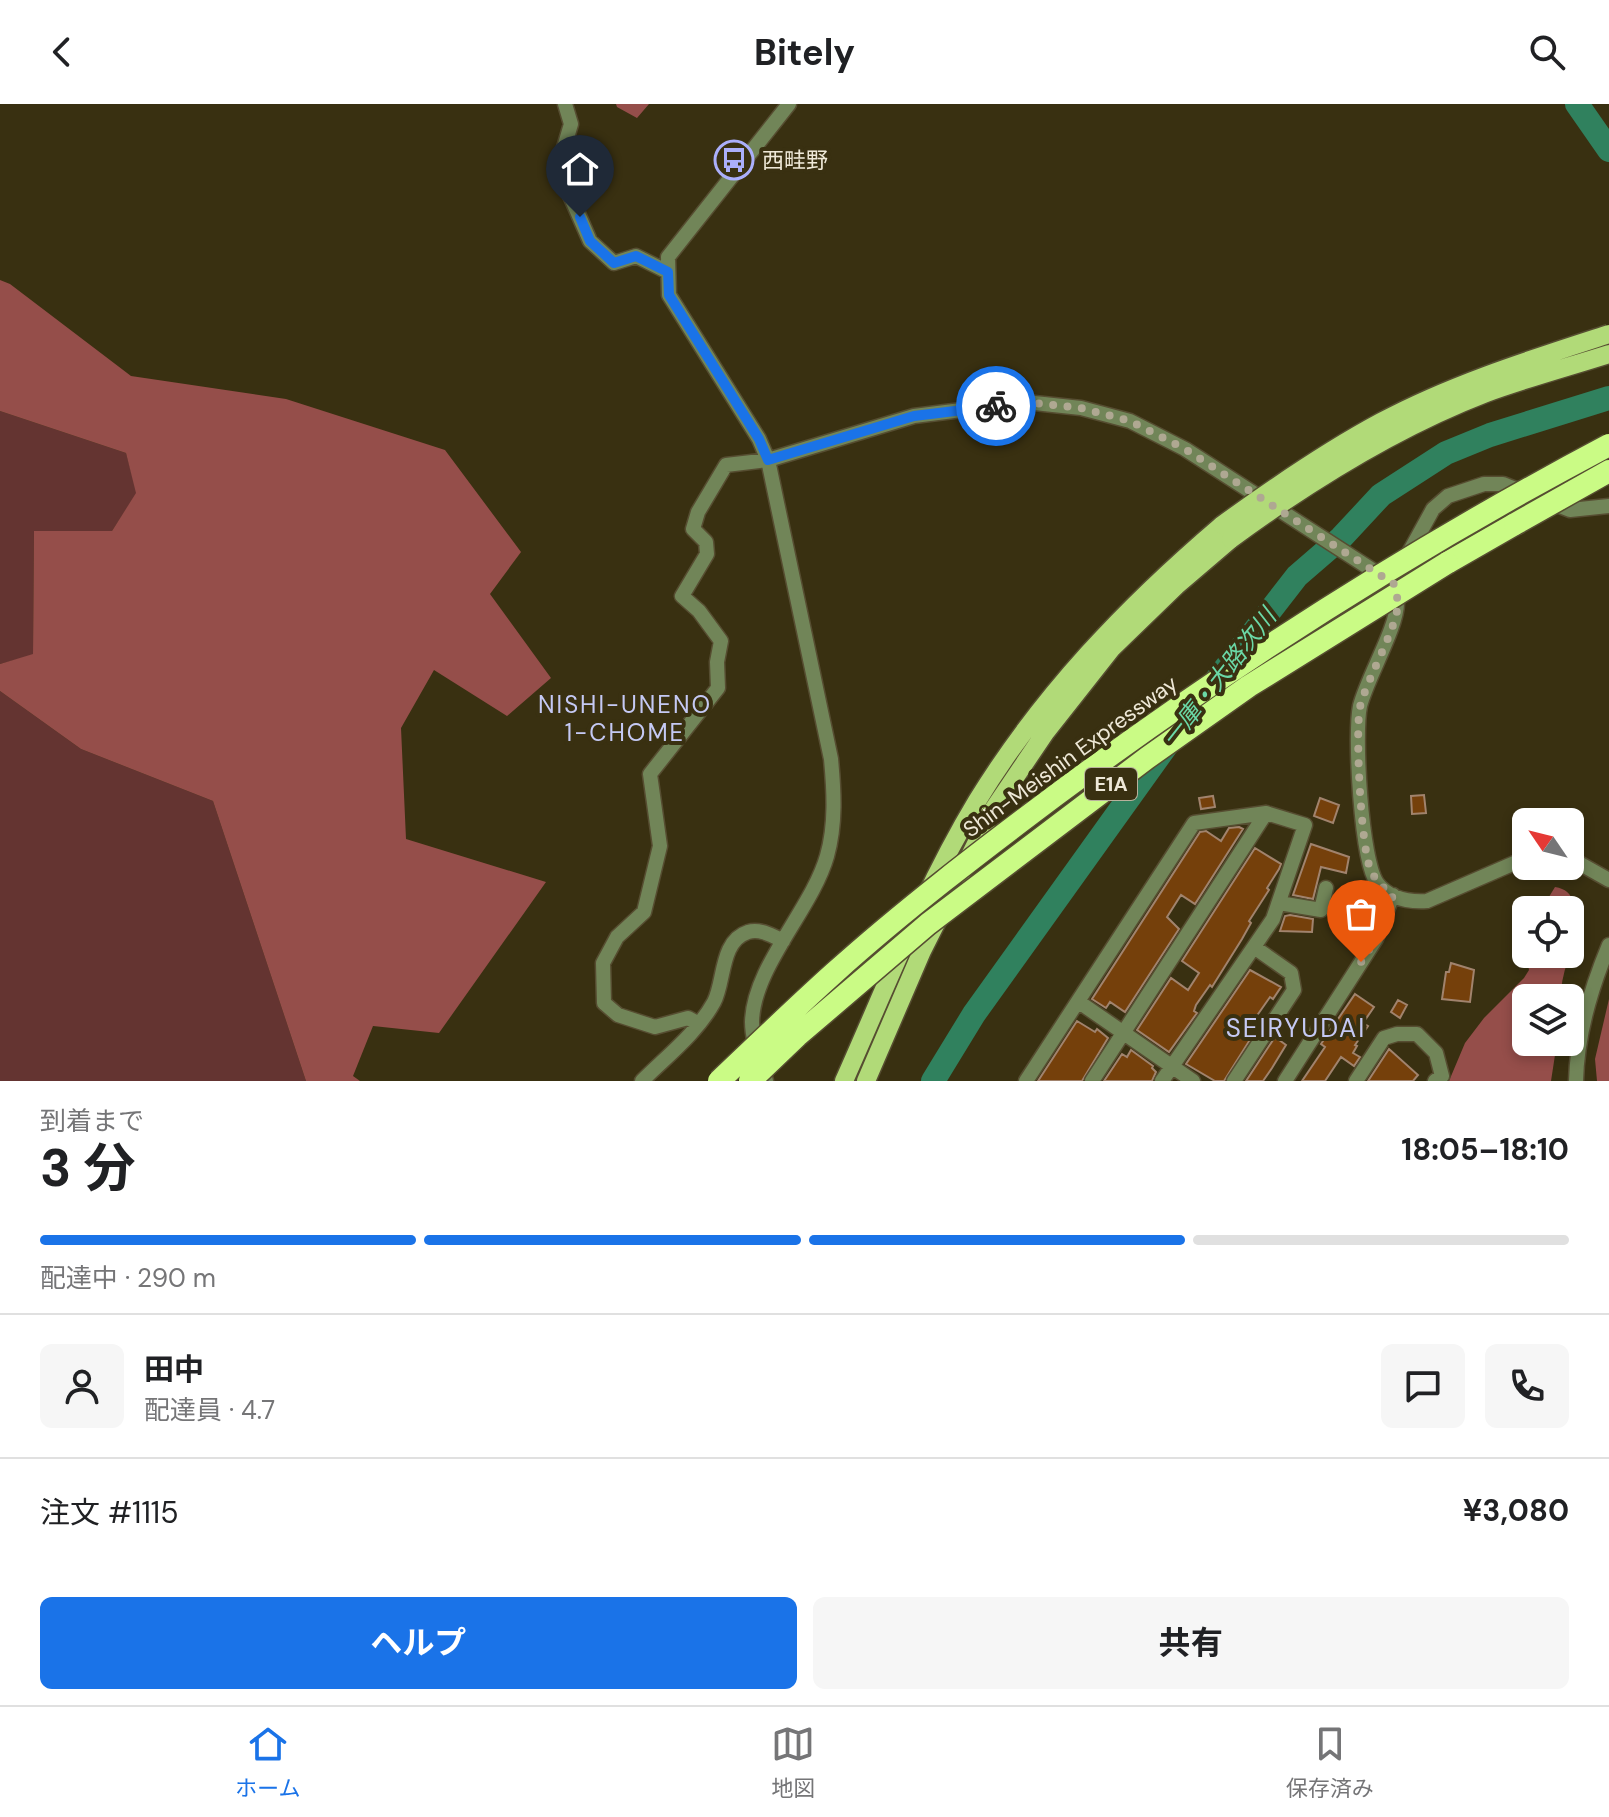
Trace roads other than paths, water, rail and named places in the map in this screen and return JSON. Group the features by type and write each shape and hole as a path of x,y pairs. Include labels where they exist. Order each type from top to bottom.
{"highway":[{"name":"Shin-Meishin Expressway","path":"719,1081 835,972 936,887 1117,750 1342,600 1456,530 1609,445"},
{"name":"E1A","path":"750,1081 797,1036 928,924 1147,758 1249,686 1357,616 1609,471"},
{"path":"756,1081 797,1036"}],"main road":[{"path":"866,1081 922,951 993,810 1045,733 1112,648 1227,532 1308,464 1382,421 1466,384 1609,334"},
{"path":"844,1081 941,868 977,801 1029,723 1100,639 1162,577 1227,532 1401,432 1485,394 1609,354"}],"street":[{"path":"565,104 571,124 558,168 590,241 614,263 636,256 668,272"},
{"path":"766,1081 752,1021 760,987 808,901 827,858 833,830 831,759 768,460 759,439 669,295 668,257 789,104"},
{"path":"699,1024 688,1018 655,1027 618,1015 604,1003 603,963 617,937 644,912 660,846 650,774 718,688 717,662 721,641 699,611 682,596 707,554 706,542 693,529 698,512 726,465 768,460 914,416 1025,402 1081,408 1130,421 1185,449 1394,584"},
{"path":"1512,864 1427,901 1410,902 1378,885 1369,866 1364,840 1358,732 1360,709 1394,622 1398,604 1394,584 1433,509 1448,496 1484,484 1503,484 1570,510 1609,506"},
{"path":"1092,1081 1266,813"},
{"path":"1026,1081 1194,823 1266,813 1305,825 1273,919 1162,1081"},
{"path":"1584,866 1609,880"},
{"path":"1279,903 1321,910 1326,888"},
{"path":"1285,1081 1376,939 1393,895"},
{"path":"642,1081 699,1024 715,1001 728,952 736,940 748,932 761,931 783,941"},
{"path":"1576,1081 1584,1021 1596,975 1609,945"},
{"path":"1234,1081 1294,990 1291,973 1254,947"},
{"path":"1079,1002 1193,1081"},
{"path":"1356,1081 1384,1038 1397,1034 1417,1034 1436,1053 1442,1076 1435,1081"}],"waterway":[{"name":"一庫・大路次川","path":"1577,104 1609,150"},
{"name":"一庫・大路次川","path":"933,1081 974,1014 1179,728 1297,576 1341,538 1381,495 1446,453 1490,435 1609,398"}],"place":[{"name":"西畦野","path":"734,160"}],"district":[{"name":"NISHI-UNENO 1-CHOME","path":"625,719"},
{"name":"SEIRYUDAI","path":"1296,1028"}]}
